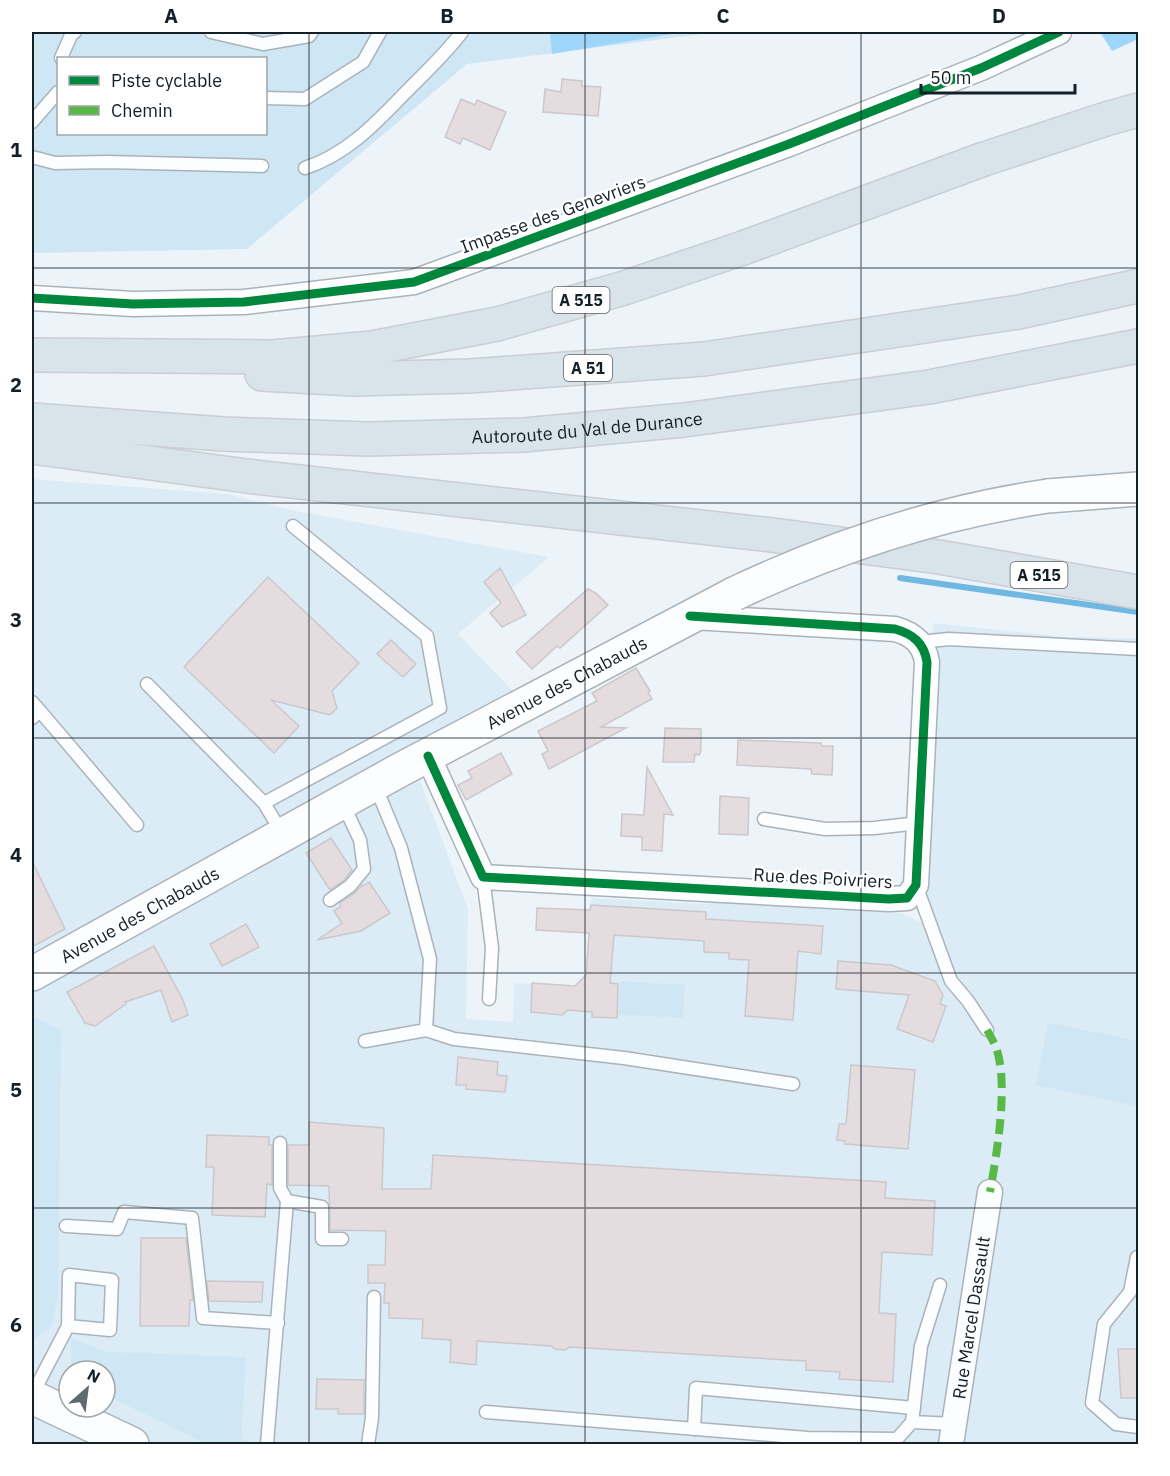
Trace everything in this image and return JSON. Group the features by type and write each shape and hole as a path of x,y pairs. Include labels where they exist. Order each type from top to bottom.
{"highway":[{"name":"A 515","path":"32,355 272,357 372,348 497,324 638,283 743,248 984,159 1138,110"},
{"name":"A 51","path":"32,362 352,379 482,375 704,359 1019,312 1138,286"},
{"name":"Autoroute du Val de Durance","path":"32,420 234,435 368,439 524,435 684,420 929,387 1138,346"},
{"name":"A 515","path":"32,447 247,476 772,535 939,557 1138,592"},
{"path":"939,557 1138,572"}],"main road":[{"name":"Avenue des Chabauds","path":"32,974 375,784 690,616 781,572 866,540 954,515 1048,496 1138,489"},
{"path":"32,1396 132,1444"}],"street":[{"name":"Impasse des Genevriers","path":"32,297 133,304 244,302 414,282 789,144 981,68 1059,32"},
{"path":"690,616 895,629 907,633 920,642"},
{"name":"Rue des Poivriers","path":"483,877 889,899 907,898 916,885 927,662 926,652 920,642"},
{"path":"428,756 483,877"},
{"name":"Rue Marcel Dassault","path":"953,1434 990,1191"}],"lane":[{"path":"61,57 71,35 75,32"},
{"path":"211,32 263,44 309,36 312,32"},
{"path":"267,98 305,99 363,62 380,32"},
{"path":"305,168 324,162 365,133 448,50 462,32"},
{"path":"32,122 57,93"},
{"path":"32,157 55,163 262,166"},
{"path":"264,803 440,708 427,636 293,526"},
{"path":"920,642 949,639 1138,649"},
{"path":"147,684 264,803 283,834"},
{"path":"34,710 137,825"},
{"path":"375,784 401,848 430,959 426,1030"},
{"path":"330,900 350,886 364,869 360,840 343,802"},
{"path":"764,819 825,829 919,824"},
{"path":"483,877 492,948 489,999"},
{"path":"916,885 951,981 968,1001 987,1030"},
{"path":"365,1041 426,1030 454,1039 624,1058 793,1084"},
{"path":"267,1444 287,1201 280,1188 280,1143"},
{"path":"287,1201 322,1207 322,1239 342,1239"},
{"path":"66,1226 117,1229 124,1212 192,1218 203,1318 278,1323"},
{"path":"1137,1257 1130,1292 1104,1324 1092,1403 1116,1424 1138,1427"},
{"path":"32,1396 68,1326 69,1275 112,1280 110,1330 68,1326"},
{"path":"486,1412 808,1438 897,1439 912,1422 921,1346 940,1285"},
{"path":"368,1444 372,1418 374,1298"},
{"path":"694,1429 696,1388 914,1408"},
{"path":"912,1422 953,1434"}],"shaded area":[{"path":"32,32 719,32 467,64 247,249 32,253"},
{"path":"550,32 684,32 552,54"},
{"path":"1100,32 1138,32 1138,39 1112,51"},
{"path":"32,479 227,494 291,510 549,557 458,634 513,691 409,751 468,909 466,1019 513,1022 514,983 565,985 570,990 594,969 587,967 591,898 706,904 730,901 768,906 772,900 902,913 924,924 933,623 1065,637 1138,638 1138,1444 32,1444"},
{"path":"620,981 685,985 683,1018 618,1014"},
{"path":"32,1016 61,1030 58,1298 51,1327 32,1340"},
{"path":"1048,1023 1138,1041 1138,1106 1036,1085"},
{"path":"70,1338 108,1352 246,1357 241,1438 249,1442 247,1444 207,1444 117,1401 117,1359 71,1359"}],"building":[{"path":"562,79 582,81 582,86 601,87 598,116 543,112 545,89 561,92"},
{"path":"461,99 475,105 477,100 506,112 490,150 463,138 460,144 445,137"},
{"path":"500,568 526,615 502,627 490,613 501,603 484,582"},
{"path":"268,577 359,663 332,691 337,708 330,715 271,700 299,726 274,753 184,667"},
{"path":"588,589 596,593 608,605 560,648 557,646 532,669 516,652"},
{"path":"391,640 416,664 403,677 377,654"},
{"path":"636,668 650,691 648,692 652,699 601,727 626,728 549,769 542,754 548,751 538,731 597,701 592,693"},
{"path":"665,728 701,729 701,750 699,755 695,754 694,762 663,762"},
{"path":"738,740 821,743 822,746 833,746 832,775 812,774 811,769 737,765"},
{"path":"501,753 512,774 466,800 458,785 472,778 468,771"},
{"path":"647,767 673,815 664,814 662,851 642,850 642,837 621,836 622,814 644,815"},
{"path":"720,796 749,798 748,835 719,834"},
{"path":"331,838 352,870 344,880 330,890 306,853"},
{"path":"32,861 65,929 32,947"},
{"path":"369,882 390,913 361,931 317,940 342,923 334,911 341,906 340,903"},
{"path":"591,905 706,912 706,919 823,926 821,954 798,951 793,1020 745,1016 749,960 729,959 729,953 704,952 704,941 614,935 610,983 618,984 617,1018 592,1017 592,1012 568,1010 562,1015 531,1012 532,983 575,986 586,975 589,933 536,930 537,908 590,910"},
{"path":"246,924 259,947 222,966 210,944"},
{"path":"154,946 183,1000 188,1015 172,1022 161,990 125,1002 126,1004 95,1026 85,1023 67,992"},
{"path":"838,961 891,965 935,981 943,995 940,1004 946,1006 933,1042 897,1029 909,995 836,989"},
{"path":"458,1057 498,1062 497,1075 507,1076 505,1092 466,1089 466,1085 456,1085"},
{"path":"851,1065 915,1070 908,1149 845,1144 845,1141 837,1140 839,1124 846,1124"},
{"path":"309,1122 384,1128 382,1189 431,1189 433,1155 886,1182 885,1198 935,1201 932,1255 882,1252 879,1313 896,1314 893,1382 839,1379 840,1372 806,1370 806,1361 570,1347 565,1350 551,1346 477,1341 476,1365 450,1362 451,1340 422,1338 423,1319 389,1318 389,1303 384,1303 385,1283 368,1283 368,1265 385,1265 386,1231 330,1230 329,1186 288,1185 288,1145 309,1145"},
{"path":"207,1135 269,1137 269,1145 272,1145 272,1185 267,1184 265,1217 212,1215 214,1167 206,1167"},
{"path":"141,1238 186,1238 193,1300 190,1300 189,1326 140,1326"},
{"path":"207,1281 263,1282 262,1302 209,1301"},
{"path":"1118,1349 1138,1349 1138,1398 1121,1398"},
{"path":"317,1379 364,1380 364,1414 338,1414 338,1409 316,1409"}],"waterway":[{"path":"900,578 1138,612"}],"marked path":[{"path":"987,1030 996,1047 1002,1080 996,1158 990,1192"}],"cycle path":[{"path":"32,298 133,304 244,302 414,282 789,144 981,68 1059,32"},
{"path":"428,756 483,877 889,899 907,898 916,885 927,662 926,655 917,640 895,629 690,616"}]}
